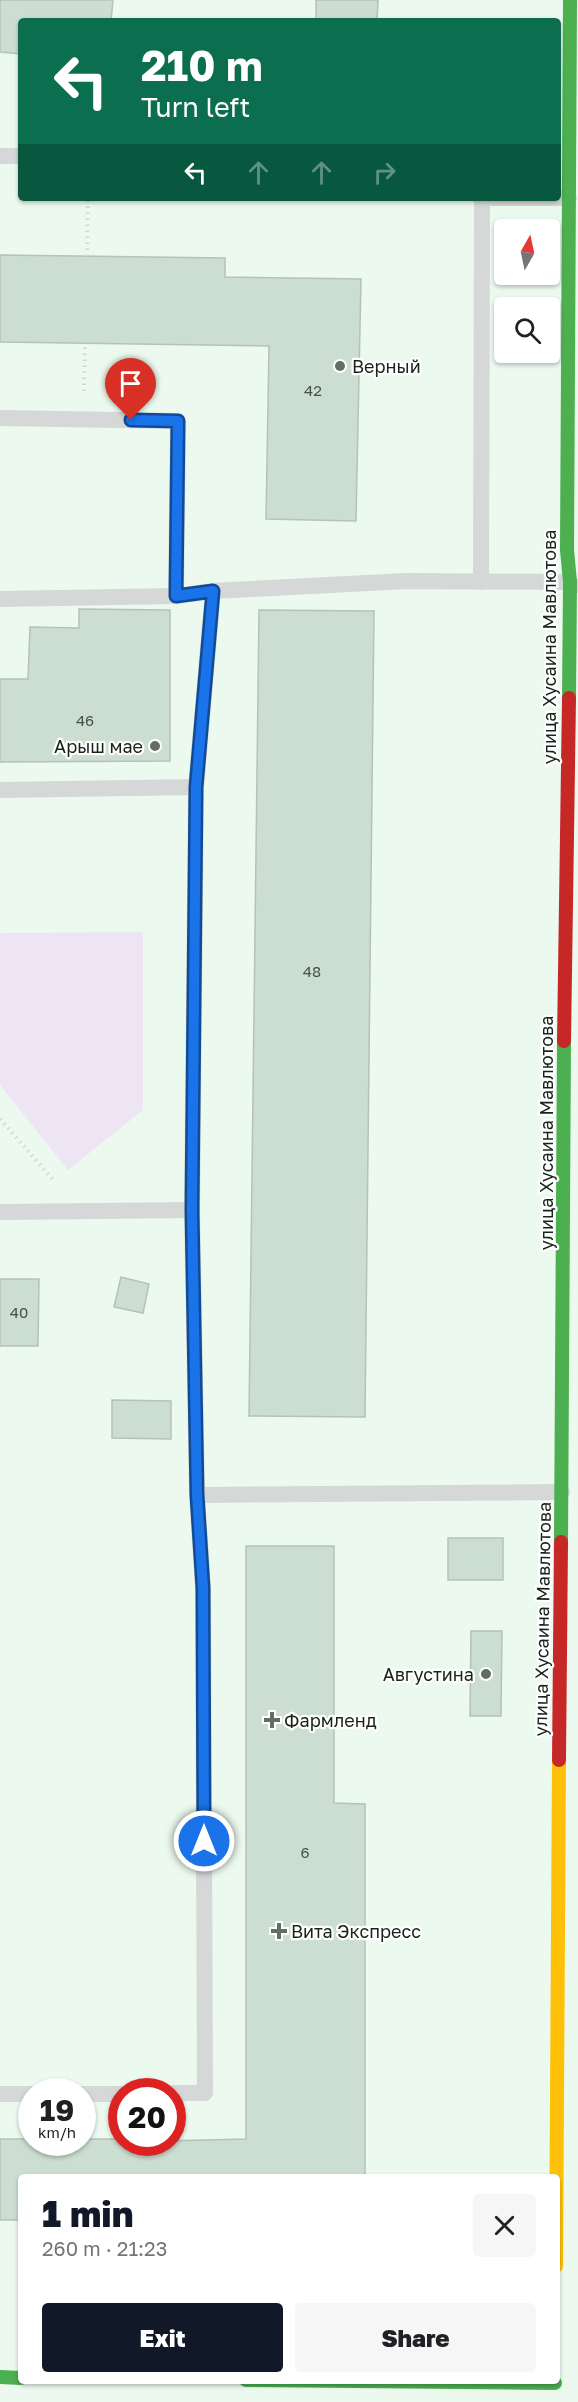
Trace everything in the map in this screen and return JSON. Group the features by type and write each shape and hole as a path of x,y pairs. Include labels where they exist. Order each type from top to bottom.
{"street":[{"name":"улица Хусаина Мавлютова","path":"557,2174 562,1492 571,1047 574,587 569,198 570,0"},
{"path":"0,2378 18,2378"},
{"path":"452,2384 555,2386"}],"lane":[{"path":"0,156 18,156"},
{"path":"561,198 569,198"},
{"path":"481,582 482,201"},
{"path":"0,418 178,421 176,596"},
{"path":"0,599 176,596 213,591 406,581 574,587"},
{"path":"186,2093 205,2093 203,1588 197,1495 192,1210 196,787 213,591"},
{"path":"0,790 196,787"},
{"path":"0,1212 192,1210"},
{"path":"197,1495 562,1492"},
{"path":"560,1864 578,1864"},
{"path":"0,2094 18,2094"}],"path":[{"path":"87,256 88,201"},
{"path":"84,419 85,343"},
{"path":"0,1119 81,1212"}],"shaded area":[{"path":"143,932 143,1110 68,1170 0,1085 0,933"}],"building":[{"path":"0,0 113,0 111,18 18,18 18,54 0,52"},
{"path":"316,0 378,0 377,18 316,18"},
{"path":"0,255 225,258 225,277 361,279 356,521 266,519 269,346 0,342"},
{"path":"79,609 170,610 170,761 0,762 0,679 28,679 30,627 79,628"},
{"path":"259,610 374,611 365,1417 249,1416"},
{"path":"121,1277 149,1284 143,1313 114,1307"},
{"path":"0,1279 39,1279 38,1346 0,1346"},
{"path":"112,1400 171,1401 171,1439 112,1438"},
{"path":"448,1538 503,1538 503,1580 448,1580"},
{"path":"246,1546 334,1546 334,1803 365,1804 365,2174 18,2174 18,2220 0,2220 0,2139 18,2139 18,2156 96,2156 96,2139 108,2139 108,2156 186,2156 186,2140 246,2139"},
{"path":"471,1631 502,1631 501,1716 470,1716"}],"traffic: fast":[{"path":"569,698 570,582 567,550 570,0"},
{"path":"561,1542 564,1041"},
{"path":"0,2377 18,2378"}],"traffic: slow":[{"path":"557,2174 559,1760"}],"traffic: jam":[{"path":"564,1041 569,698"},
{"path":"559,1760 561,1542"}],"place":[{"name":"Верный","path":"340,366"},
{"name":"Арыш мае","path":"155,746"},
{"name":"Августина","path":"486,1674"},
{"name":"Фармленд","path":"272,1720"},
{"name":"Вита Экспресс","path":"279,1931"}],"route":[{"path":"131,420 178,421 176,596 213,591 196,787 192,1210 197,1495 203,1588 204,1841"}]}
